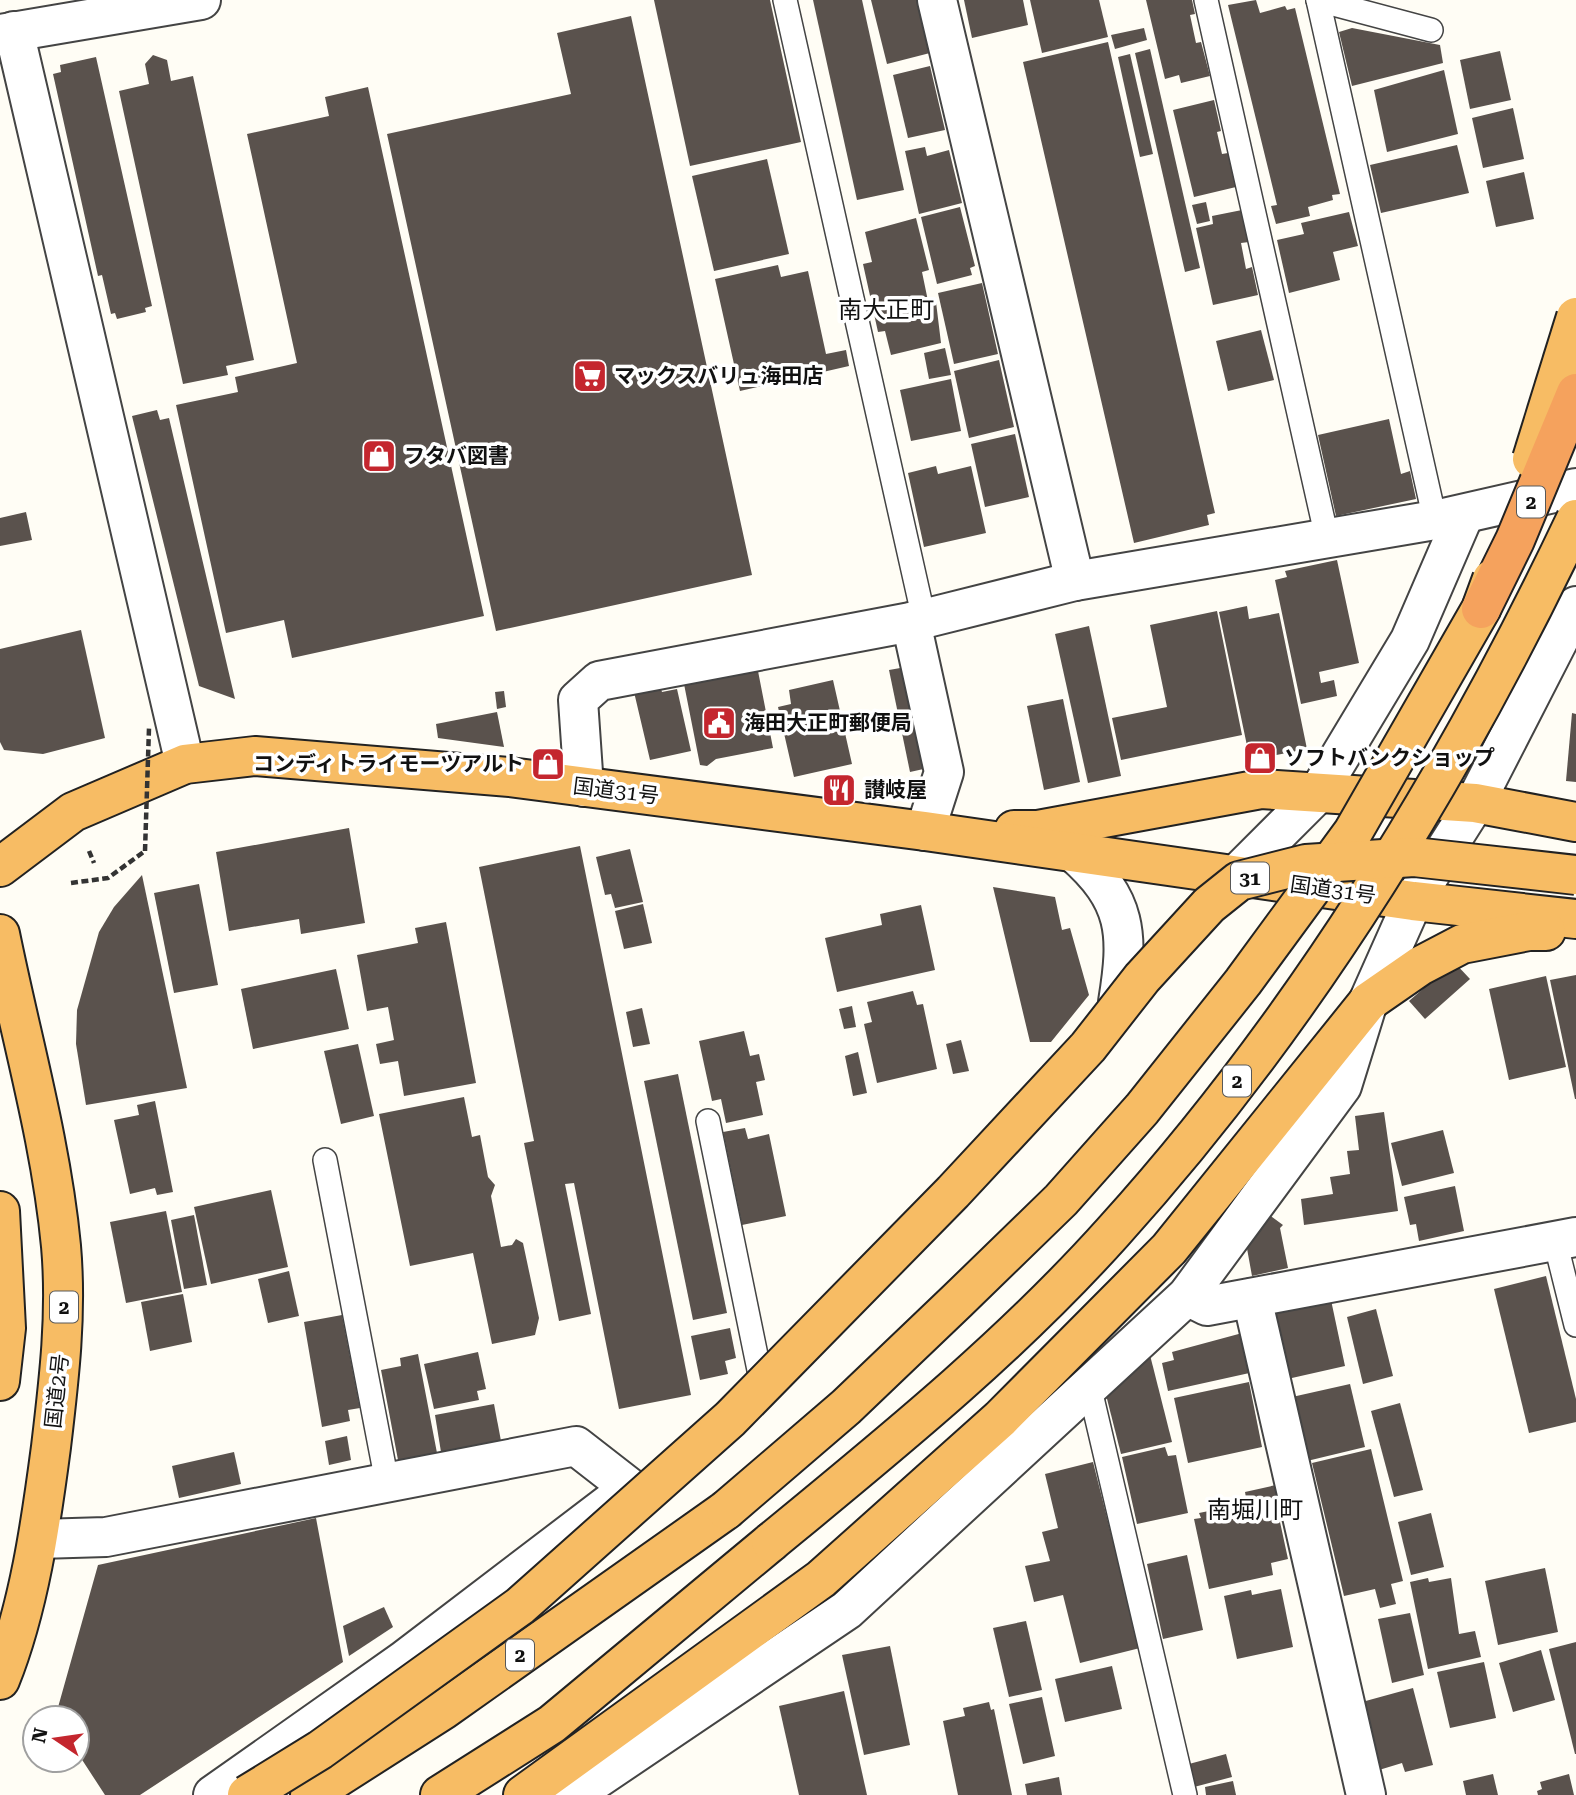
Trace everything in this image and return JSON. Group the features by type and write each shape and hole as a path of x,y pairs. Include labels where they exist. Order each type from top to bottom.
{"highway":[{"path":"1481,609 1576,317"},
{"name":"2","path":"310,1795 443,1710 726,1510 846,1407 1061,1200 1142,1109 1243,982 1346,842 1422,716 1481,609 1520,528 1576,393"},
{"name":"2","path":"440,1795 552,1724 958,1387 1112,1233 1230,1090 1327,956 1473,722 1531,614 1576,519"},
{"name":"国道31号","path":"0,867 73,812 185,764 255,756 483,774 925,831 1413,901 1576,919"},
{"name":"国道31号","path":"925,831 1038,830 1261,789 1475,803 1576,822"},
{"path":"247,1795 320,1750 520,1606 730,1419 953,1192 1088,1046 1142,978 1209,905 1240,881 1306,864 1414,857 1576,875"},
{"path":"523,1795 821,1579 1000,1419 1169,1249 1368,1002 1420,966 1462,944 1530,931 1576,932"},
{"name":"国道2号","path":"0,934 49,1165 61,1246 64,1308 39,1539 0,1679"},
{"path":"0,1212 6,1328 0,1381"}],"street":[{"path":"185,764 7,33 201,0"},
{"path":"937,0 1075,581"},
{"path":"584,787 578,700 599,681 917,620 1075,581 1450,518 1576,488"},
{"path":"214,1795 403,1661 631,1488 860,1276 1234,875 1318,793 1410,640 1450,518"},
{"path":"573,1795 847,1610 1187,1296 1342,1086 1368,1002 1413,901 1475,803 1576,606"},
{"path":"917,620 944,772 925,831"},
{"path":"1073,852 1096,873 1118,908 1126,951 1118,1002"},
{"path":"1187,1296 1207,1306 1565,1239"},
{"path":"1252,1298 1366,1795"},
{"path":"39,1539 106,1537 576,1446 631,1488"}],"lane":[{"path":"785,0 917,620"},
{"path":"1206,0 1327,538"},
{"path":"1431,30 1318,0 1450,518"},
{"path":"708,1121 759,1370"},
{"path":"325,1160 387,1482"},
{"path":"1565,1239 1576,1325"},
{"path":"1090,1385 1185,1795"}],"path":[{"path":"71,883 108,878 145,851 149,728"}],"building":[{"path":"654,0 770,0 801,142 690,166"},
{"path":"813,0 862,0 904,190 857,200"},
{"path":"871,0 917,0 930,53 887,64"},
{"path":"964,0 1023,0 1028,25 972,38"},
{"path":"1030,0 1099,0 1108,37 1042,53"},
{"path":"1146,0 1192,0 1195,14 1190,15 1196,43 1201,42 1210,76 1181,83 1179,75 1165,79"},
{"path":"1256,0 1260,13 1285,6 1287,10 1295,8 1340,194 1332,195 1333,200 1308,207 1310,216 1276,224 1271,206 1277,205 1228,5"},
{"path":"631,16 752,575 496,631 387,134 571,94 557,33"},
{"path":"1144,28 1147,40 1115,49 1111,35"},
{"path":"1352,28 1440,45 1443,63 1352,86 1339,32"},
{"path":"1108,42 1215,513 1207,515 1209,525 1134,543 1023,62"},
{"path":"1150,49 1200,268 1185,272 1135,53"},
{"path":"1500,51 1511,100 1470,109 1460,60"},
{"path":"1130,54 1153,154 1140,157 1118,57"},
{"path":"153,55 167,60 171,81 193,76 254,360 226,366 228,375 183,384 119,91 149,84 145,64"},
{"path":"96,57 152,306 145,308 146,312 117,319 115,313 111,314 102,275 98,276 53,74 61,72 60,65"},
{"path":"930,66 945,130 908,138 893,75"},
{"path":"1444,70 1458,134 1387,152 1374,90"},
{"path":"368,87 484,616 292,658 284,620 226,633 176,405 238,392 235,377 297,363 247,134 329,116 325,97"},
{"path":"1214,100 1221,131 1217,132 1222,154 1228,153 1236,187 1194,197 1173,110"},
{"path":"1513,108 1524,159 1483,168 1472,118"},
{"path":"1457,145 1469,193 1381,213 1370,165"},
{"path":"925,147 927,156 949,150 962,203 919,214 905,151"},
{"path":"767,159 789,254 714,271 692,176"},
{"path":"1524,172 1534,219 1496,227 1486,181"},
{"path":"1206,202 1210,221 1197,224 1192,205"},
{"path":"960,207 975,266 970,268 972,275 937,284 921,217"},
{"path":"1242,210 1249,242 1241,243 1246,269 1252,267 1258,295 1213,305 1196,228 1213,224 1212,216"},
{"path":"1349,212 1358,246 1333,252 1340,280 1289,293 1277,240 1304,234 1301,223"},
{"path":"916,218 929,270 922,272 928,301 936,302 941,343 891,355 885,331 878,332 863,264 872,262 865,232"},
{"path":"778,265 781,277 808,271 826,354 846,350 849,366 740,391 715,279"},
{"path":"982,283 998,354 954,364 938,293"},
{"path":"1261,330 1274,380 1228,391 1216,341"},
{"path":"945,348 951,375 929,379 924,353"},
{"path":"999,360 1014,427 969,438 954,371"},
{"path":"951,379 961,431 911,441 900,390"},
{"path":"157,410 160,420 169,418 235,699 199,686 132,416"},
{"path":"1389,419 1401,474 1410,471 1416,499 1336,516 1318,435"},
{"path":"1015,434 1029,497 985,507 971,444"},
{"path":"936,466 938,474 971,466 986,533 924,547 908,473"},
{"path":"26,512 32,540 0,546 0,518"},
{"path":"1337,560 1359,663 1319,672 1321,683 1334,680 1337,696 1301,704 1275,580 1287,577 1285,571"},
{"path":"1247,606 1249,619 1279,613 1307,749 1250,760 1219,612"},
{"path":"1217,611 1242,735 1121,760 1112,718 1167,707 1150,625"},
{"path":"1089,626 1121,776 1088,783 1055,634"},
{"path":"81,630 105,738 43,754 4,750 0,742 0,649"},
{"path":"906,667 928,768 910,772 889,670"},
{"path":"758,671 773,748 716,759 707,766 700,765 684,684"},
{"path":"833,680 852,764 794,777 778,707 791,704 789,690"},
{"path":"660,686 662,692 677,689 691,751 650,760 634,692"},
{"path":"504,691 506,707 497,709 495,692"},
{"path":"1063,699 1080,782 1044,790 1027,706"},
{"path":"497,712 504,747 438,738 436,724"},
{"path":"1572,713 1576,714 1576,782 1566,781"},
{"path":"349,828 365,923 301,934 299,919 229,931 216,852"},
{"path":"580,846 691,1395 619,1409 574,1183 565,1184 591,1314 559,1321 524,1143 534,1141 479,867"},
{"path":"630,849 643,902 615,908 611,894 605,895 596,857"},
{"path":"142,875 187,1088 86,1105 76,1044 77,1010 99,932 114,907"},
{"path":"199,884 218,985 174,993 154,893"},
{"path":"993,887 1055,897 1062,930 1070,928 1089,995 1051,1042 1030,1042"},
{"path":"643,904 652,943 624,949 615,911"},
{"path":"921,905 935,970 837,992 825,938 882,925 880,914"},
{"path":"446,922 476,1083 404,1096 398,1061 380,1064 376,1044 394,1040 388,1007 367,1011 357,955 418,943 415,928"},
{"path":"1454,962 1470,979 1425,1019 1409,1001"},
{"path":"336,969 349,1029 253,1049 241,989"},
{"path":"1576,975 1576,1099 1575,1099 1550,980"},
{"path":"1546,976 1566,1067 1509,1080 1489,989"},
{"path":"913,991 917,1005 923,1004 937,1069 877,1083 864,1024 872,1022 867,1002"},
{"path":"852,1006 856,1027 844,1029 839,1009"},
{"path":"642,1008 650,1044 633,1047 626,1012"},
{"path":"744,1031 750,1056 759,1054 765,1080 756,1082 763,1115 726,1123 721,1099 712,1101 699,1041"},
{"path":"961,1040 969,1071 953,1074 946,1044"},
{"path":"358,1044 374,1116 341,1124 324,1051"},
{"path":"858,1052 867,1093 853,1096 845,1056"},
{"path":"678,1074 727,1313 693,1320 644,1081"},
{"path":"464,1097 472,1137 480,1135 488,1177 495,1185 491,1196 501,1247 512,1245 516,1239 523,1243 539,1318 535,1335 492,1344 473,1253 410,1266 379,1114"},
{"path":"155,1101 173,1192 157,1195 155,1188 130,1194 114,1120 139,1115 137,1105"},
{"path":"1384,1112 1398,1211 1304,1225 1301,1199 1333,1194 1330,1177 1350,1174 1347,1151 1359,1150 1355,1116"},
{"path":"745,1128 748,1139 769,1134 786,1216 742,1225 723,1132"},
{"path":"1443,1130 1454,1173 1402,1186 1391,1143"},
{"path":"1455,1186 1464,1231 1419,1241 1416,1224 1410,1225 1404,1197"},
{"path":"271,1190 288,1267 211,1284 194,1207"},
{"path":"1261,1209 1283,1225 1280,1228 1288,1268 1252,1276 1244,1232"},
{"path":"166,1211 182,1292 126,1303 110,1222"},
{"path":"194,1215 207,1285 184,1289 171,1220"},
{"path":"289,1271 299,1316 268,1323 258,1279"},
{"path":"1546,1276 1576,1399 1576,1422 1529,1433 1494,1289"},
{"path":"183,1294 192,1342 150,1351 141,1302"},
{"path":"1331,1300 1345,1366 1283,1380 1268,1314"},
{"path":"1376,1309 1393,1376 1363,1384 1347,1317"},
{"path":"342,1315 360,1408 348,1410 350,1421 322,1427 304,1322"},
{"path":"730,1328 736,1358 725,1361 728,1374 700,1380 691,1336"},
{"path":"1246,1332 1254,1372 1168,1391 1162,1363 1174,1360 1172,1352"},
{"path":"478,1352 486,1389 477,1391 479,1400 434,1409 424,1364"},
{"path":"418,1354 437,1453 398,1460 381,1370 401,1366 400,1358"},
{"path":"1150,1355 1172,1442 1121,1454 1105,1391"},
{"path":"1249,1382 1262,1447 1188,1463 1174,1398"},
{"path":"1350,1384 1365,1447 1307,1461 1292,1397"},
{"path":"1400,1403 1423,1490 1394,1497 1371,1411"},
{"path":"494,1404 501,1441 441,1452 435,1415"},
{"path":"347,1436 351,1460 329,1465 325,1441"},
{"path":"1165,1447 1168,1456 1176,1455 1188,1513 1137,1524 1122,1457"},
{"path":"1371,1449 1403,1581 1391,1584 1396,1604 1380,1608 1375,1589 1344,1596 1312,1463"},
{"path":"234,1452 241,1484 179,1498 172,1466"},
{"path":"1093,1462 1140,1648 1080,1663 1063,1595 1034,1602 1025,1566 1050,1561 1042,1532 1058,1528 1045,1474"},
{"path":"1276,1485 1280,1502 1248,1509 1245,1492"},
{"path":"1243,1504 1245,1514 1277,1508 1288,1559 1271,1563 1273,1575 1209,1589 1194,1519 1201,1518 1199,1513"},
{"path":"1431,1513 1444,1567 1411,1575 1398,1522"},
{"path":"316,1518 343,1662 140,1795 105,1795 91,1774 91,1704 59,1704 98,1565"},
{"path":"1187,1555 1203,1630 1163,1639 1147,1564"},
{"path":"1545,1568 1558,1632 1498,1645 1485,1581"},
{"path":"1428,1578 1429,1582 1451,1578 1459,1634 1475,1631 1481,1657 1428,1669 1410,1582"},
{"path":"1281,1589 1293,1647 1237,1659 1224,1596 1251,1590 1252,1595"},
{"path":"384,1607 393,1627 349,1656 343,1626"},
{"path":"1410,1613 1424,1675 1392,1683 1378,1619"},
{"path":"1026,1621 1042,1690 1009,1697 993,1628"},
{"path":"1576,1642 1576,1754 1575,1754 1549,1649"},
{"path":"890,1646 910,1745 864,1755 842,1655"},
{"path":"1541,1650 1555,1700 1513,1712 1499,1663"},
{"path":"1484,1662 1496,1718 1450,1728 1437,1672"},
{"path":"1112,1666 1122,1709 1065,1722 1055,1679"},
{"path":"1413,1688 1433,1765 1405,1772 1402,1763 1379,1770 1362,1702"},
{"path":"844,1691 867,1795 799,1795 779,1706"},
{"path":"1042,1697 1055,1756 1023,1764 1009,1704"},
{"path":"989,1702 991,1710 994,1709 1012,1795 958,1795 943,1721 965,1716 963,1708"},
{"path":"1226,1754 1232,1777 1194,1787 1189,1764"},
{"path":"1493,1774 1498,1795 1466,1795 1463,1781"},
{"path":"1569,1774 1574,1795 1538,1795 1537,1791 1542,1789 1540,1782"},
{"path":"1059,1777 1062,1795 1027,1795 1025,1784"},
{"path":"1233,1781 1236,1795 1206,1795 1205,1787"}],"place":[{"name":"マックスバリュ海田店","path":"590,376"},
{"name":"フタバ図書","path":"379,456"},
{"name":"海田大正町郵便局","path":"719,723"},
{"name":"ソフトバンクショップ","path":"1260,758"},
{"name":"コンディトライモーツアルト","path":"548,764"},
{"name":"讃岐屋","path":"839,790"}],"district":[{"name":"南大正町","path":"886,310"},
{"name":"南堀川町","path":"1255,1510"}]}
